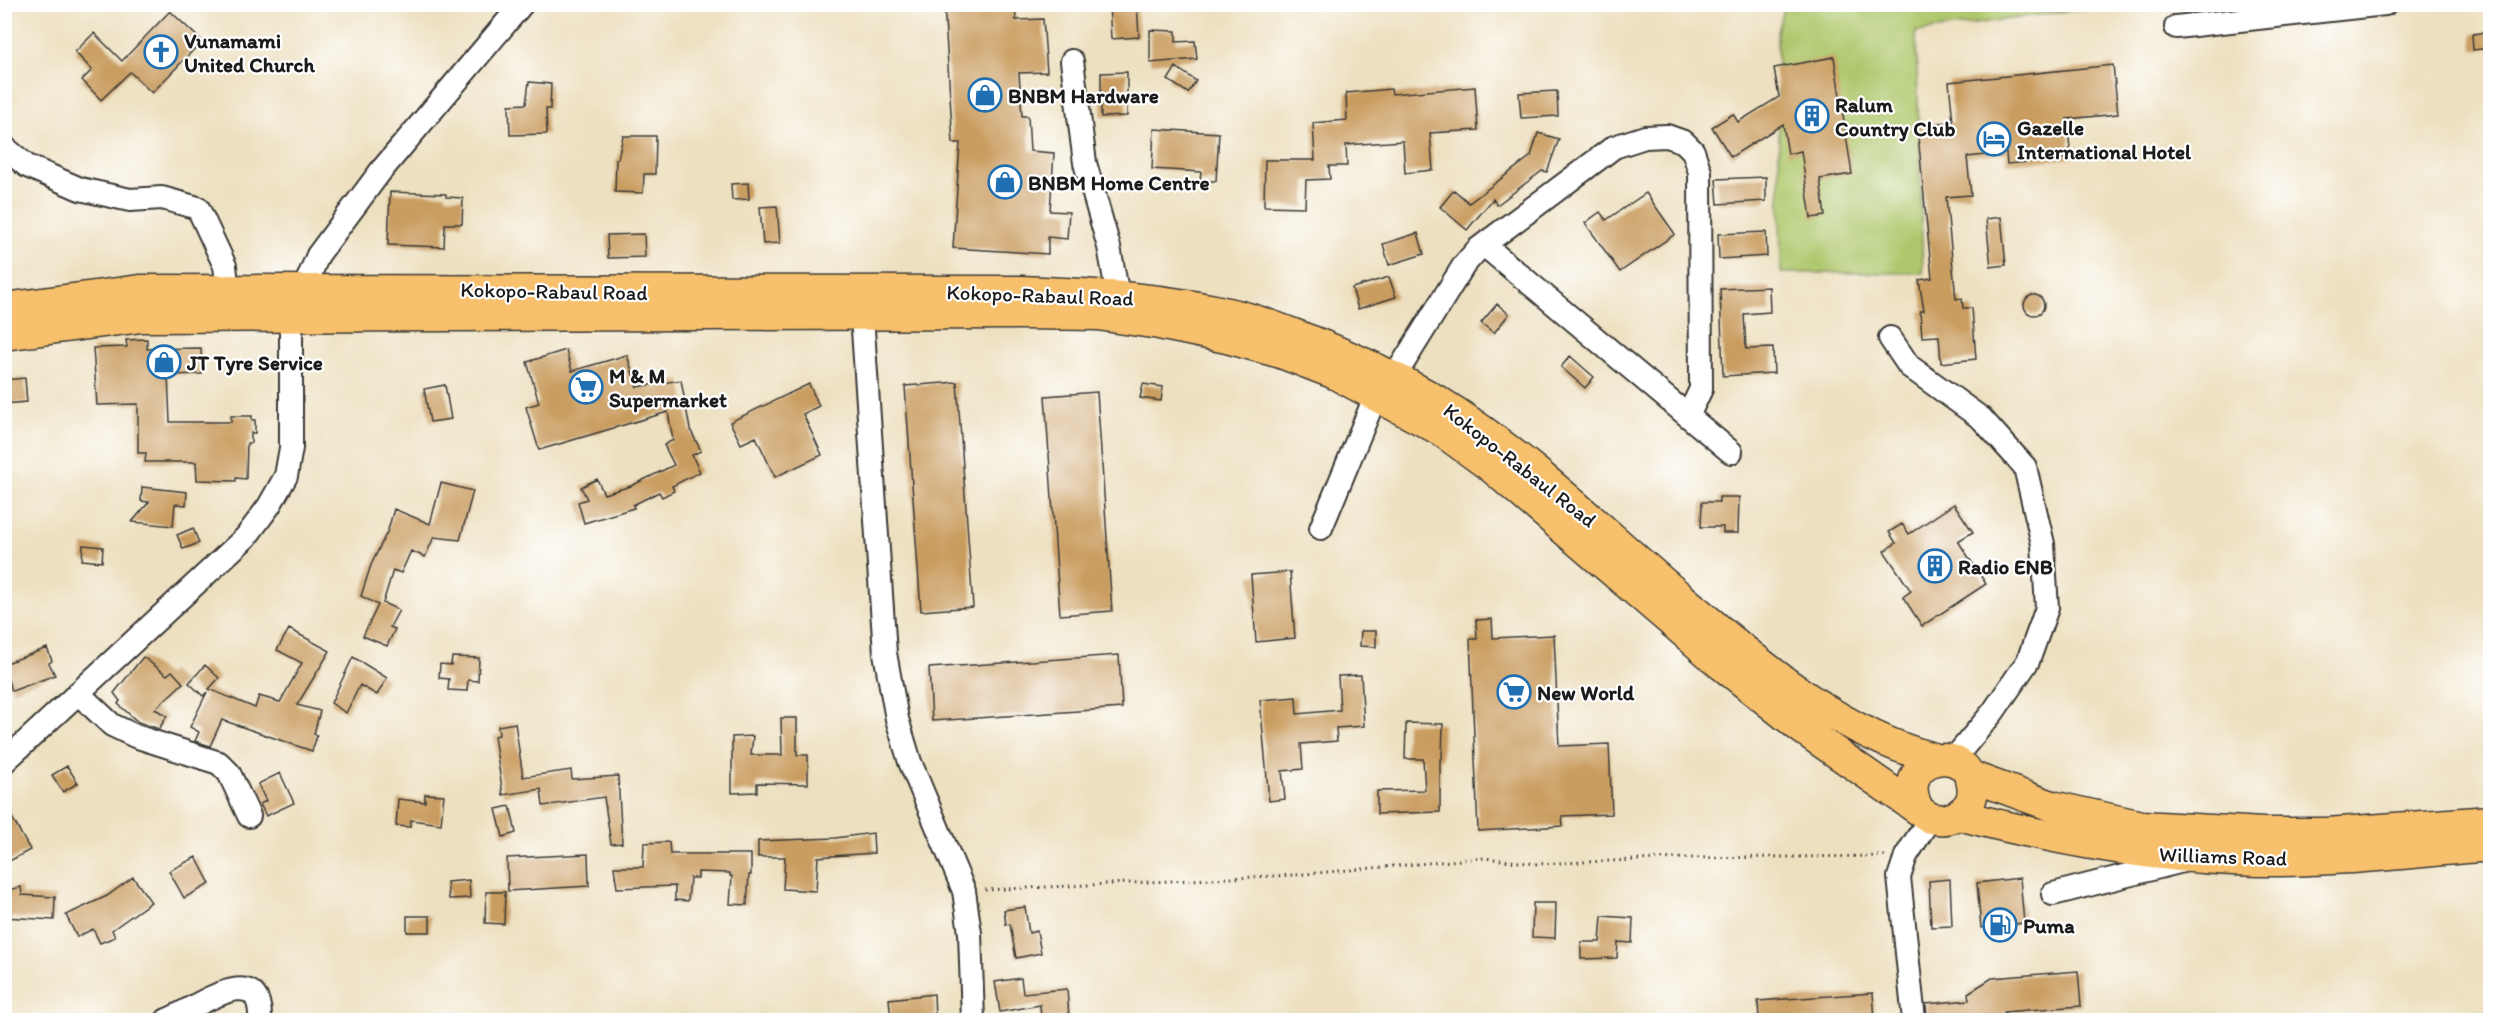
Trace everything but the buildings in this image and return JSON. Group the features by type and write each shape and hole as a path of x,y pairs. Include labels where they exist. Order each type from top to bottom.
{"main road":[{"name":"Kokopo-Rabaul Road","path":"4,308 140,290 228,290 412,318 651,314 1098,315 1159,324 1227,338 1281,353 1333,373 1385,385 1440,430 1491,467 1722,665 1801,728 1924,814"},
{"name":"Kokopo-Rabaul Road","path":"4,335 142,317 298,302 1021,291 1119,296 1239,315 1290,332 1385,385 1455,412 1508,451 1738,645 1822,709 1876,739 1905,751 1953,765"},
{"path":"1925,764 1953,765 1973,787 1972,798 1967,807 1959,815 1950,819 1924,814 1912,798 1911,786 1916,773 1925,764"},
{"name":"Williams Road","path":"1953,765 2052,806 2142,826 2262,833 2327,833 2490,821"},
{"name":"Williams Road","path":"1959,815 2072,842 2196,858 2260,861 2322,859 2490,846"}],"street":[{"path":"4,762 246,537 269,506 286,476 291,448 298,302 318,255 380,172 522,4"},
{"path":"2176,27 2385,4"},
{"path":"1072,61 1085,164 1109,247 1119,296"},
{"path":"1321,528 1385,385 1464,265 1484,244 1614,147 1645,137 1667,136 1683,142 1694,151 1700,172 1701,389 1688,416"},
{"path":"4,147 27,166 80,189 130,200 162,198 198,208 225,266 228,290"},
{"path":"1484,244 1731,452"},
{"path":"862,315 886,661 897,719 910,762 964,891 970,933 973,1020"},
{"path":"1890,338 1909,366 1982,419 2025,467 2043,544 2047,608 2028,661 1953,765"},
{"path":"78,693 112,725 135,736 219,763 229,773 249,816"},
{"path":"1914,1020 1899,877 1924,814"},
{"path":"2053,894 2196,858"},
{"path":"167,1020 228,989 244,989 254,996 260,1005 260,1020"}],"path":[{"path":"964,891 1294,875 1484,858 1537,864 1684,858 1906,856"}],"green space":[{"path":"1784,5 2111,5 1916,32 1923,273 1781,273 1777,32"}],"place":[{"name":"Vunamami United Church","path":"161,52"},
{"name":"BNBM Hardware","path":"985,95"},
{"name":"Ralum Country Club","path":"1812,116"},
{"name":"Gazelle International Hotel","path":"1994,139"},
{"name":"BNBM Home Centre","path":"1005,182"},
{"name":"JT Tyre Service","path":"164,362"},
{"name":"M & M Supermarket","path":"586,387"},
{"name":"Radio ENB","path":"1935,566"},
{"name":"New World","path":"1514,692"},
{"name":"Puma","path":"2000,925"}]}
